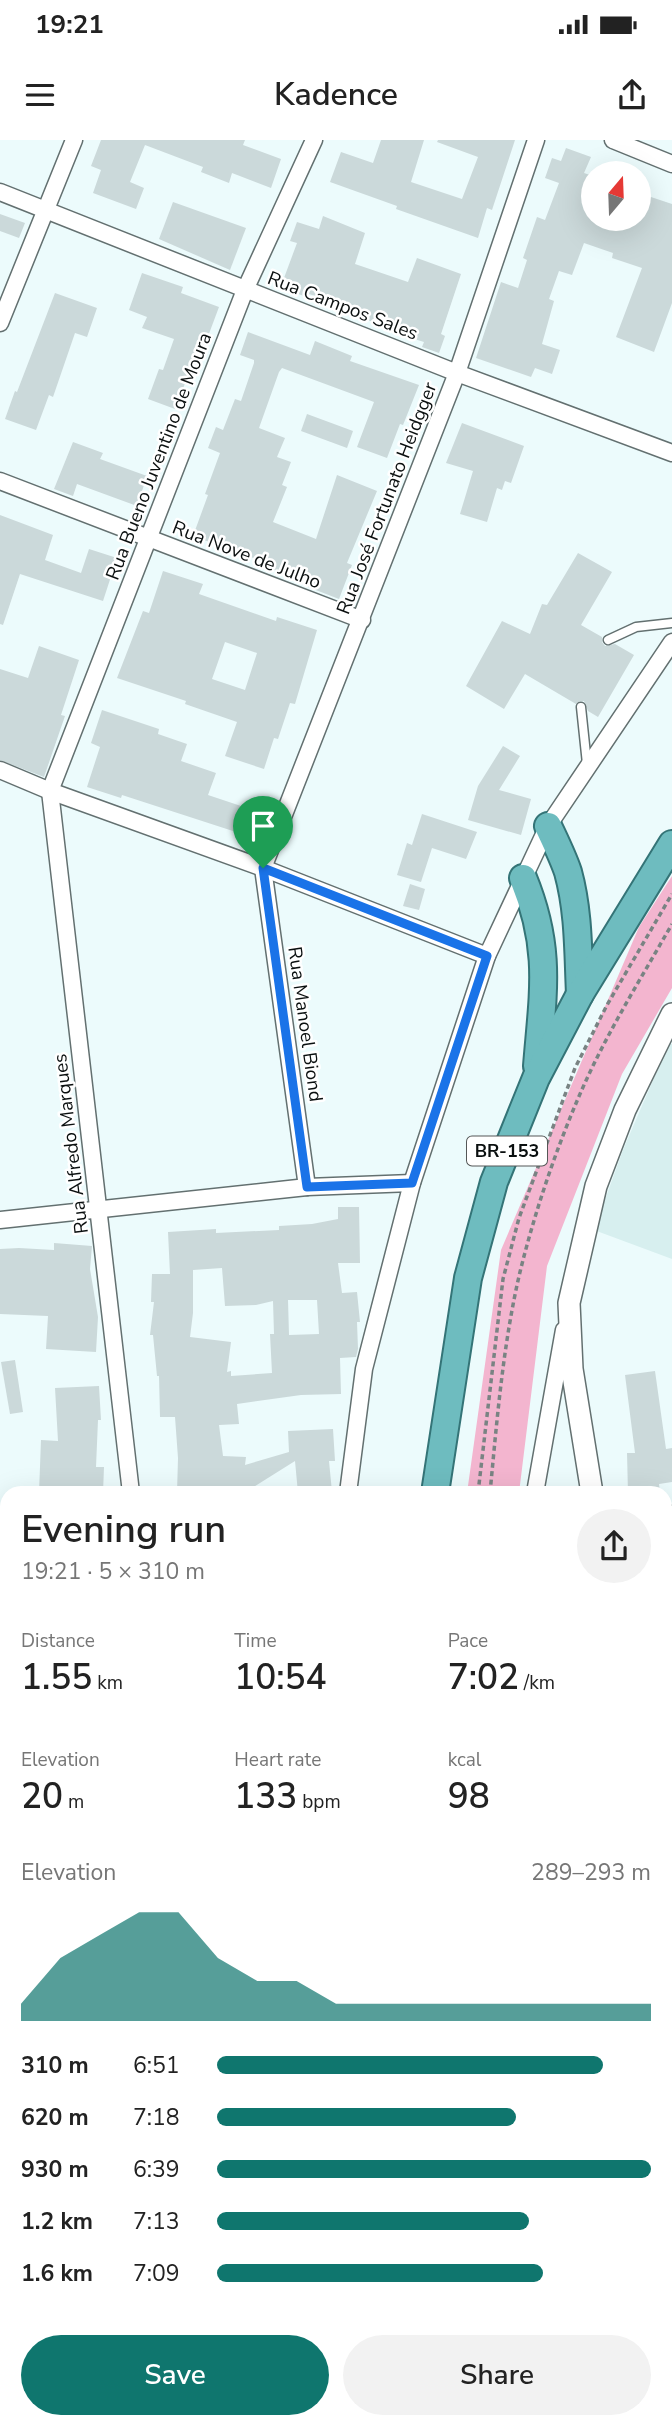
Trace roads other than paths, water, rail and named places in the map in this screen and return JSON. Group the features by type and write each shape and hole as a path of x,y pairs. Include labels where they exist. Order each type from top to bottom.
{"highway":[{"path":"548,826 567,870 574,902 579,944 580,994"},
{"name":"BR-153","path":"436,1486 468,1278 494,1182 536,1078 580,994 672,844"},
{"path":"523,878 537,917 544,959 536,1078"}],"street":[{"path":"0,323 74,140"},
{"name":"Rua Bueno Juventino de Moura","path":"50,791 245,290 314,140"},
{"name":"Rua José Fortunato Heidgger","path":"263,868 457,373 536,140"},
{"path":"613,140 672,164"},
{"name":"Rua Campos Sales","path":"0,192 457,373 672,453"},
{"name":"Rua Nove de Julho","path":"0,481 362,620"},
{"path":"349,1486 364,1369 412,1183 487,956 548,826 672,642"},
{"path":"0,770 50,791 263,868 487,956"},
{"name":"Rua Alfredo Marques","path":"50,791 130,1486"},
{"name":"Rua Manoel Biond","path":"263,868 307,1187"},
{"path":"536,1486 569,1303 596,1186 625,1110 669,1026"},
{"path":"0,1220 307,1187 412,1183"},
{"path":"569,1303 572,1369 591,1486"}],"lane":[{"path":"608,640 636,627 672,623"},
{"path":"581,707 588,767"}]}
